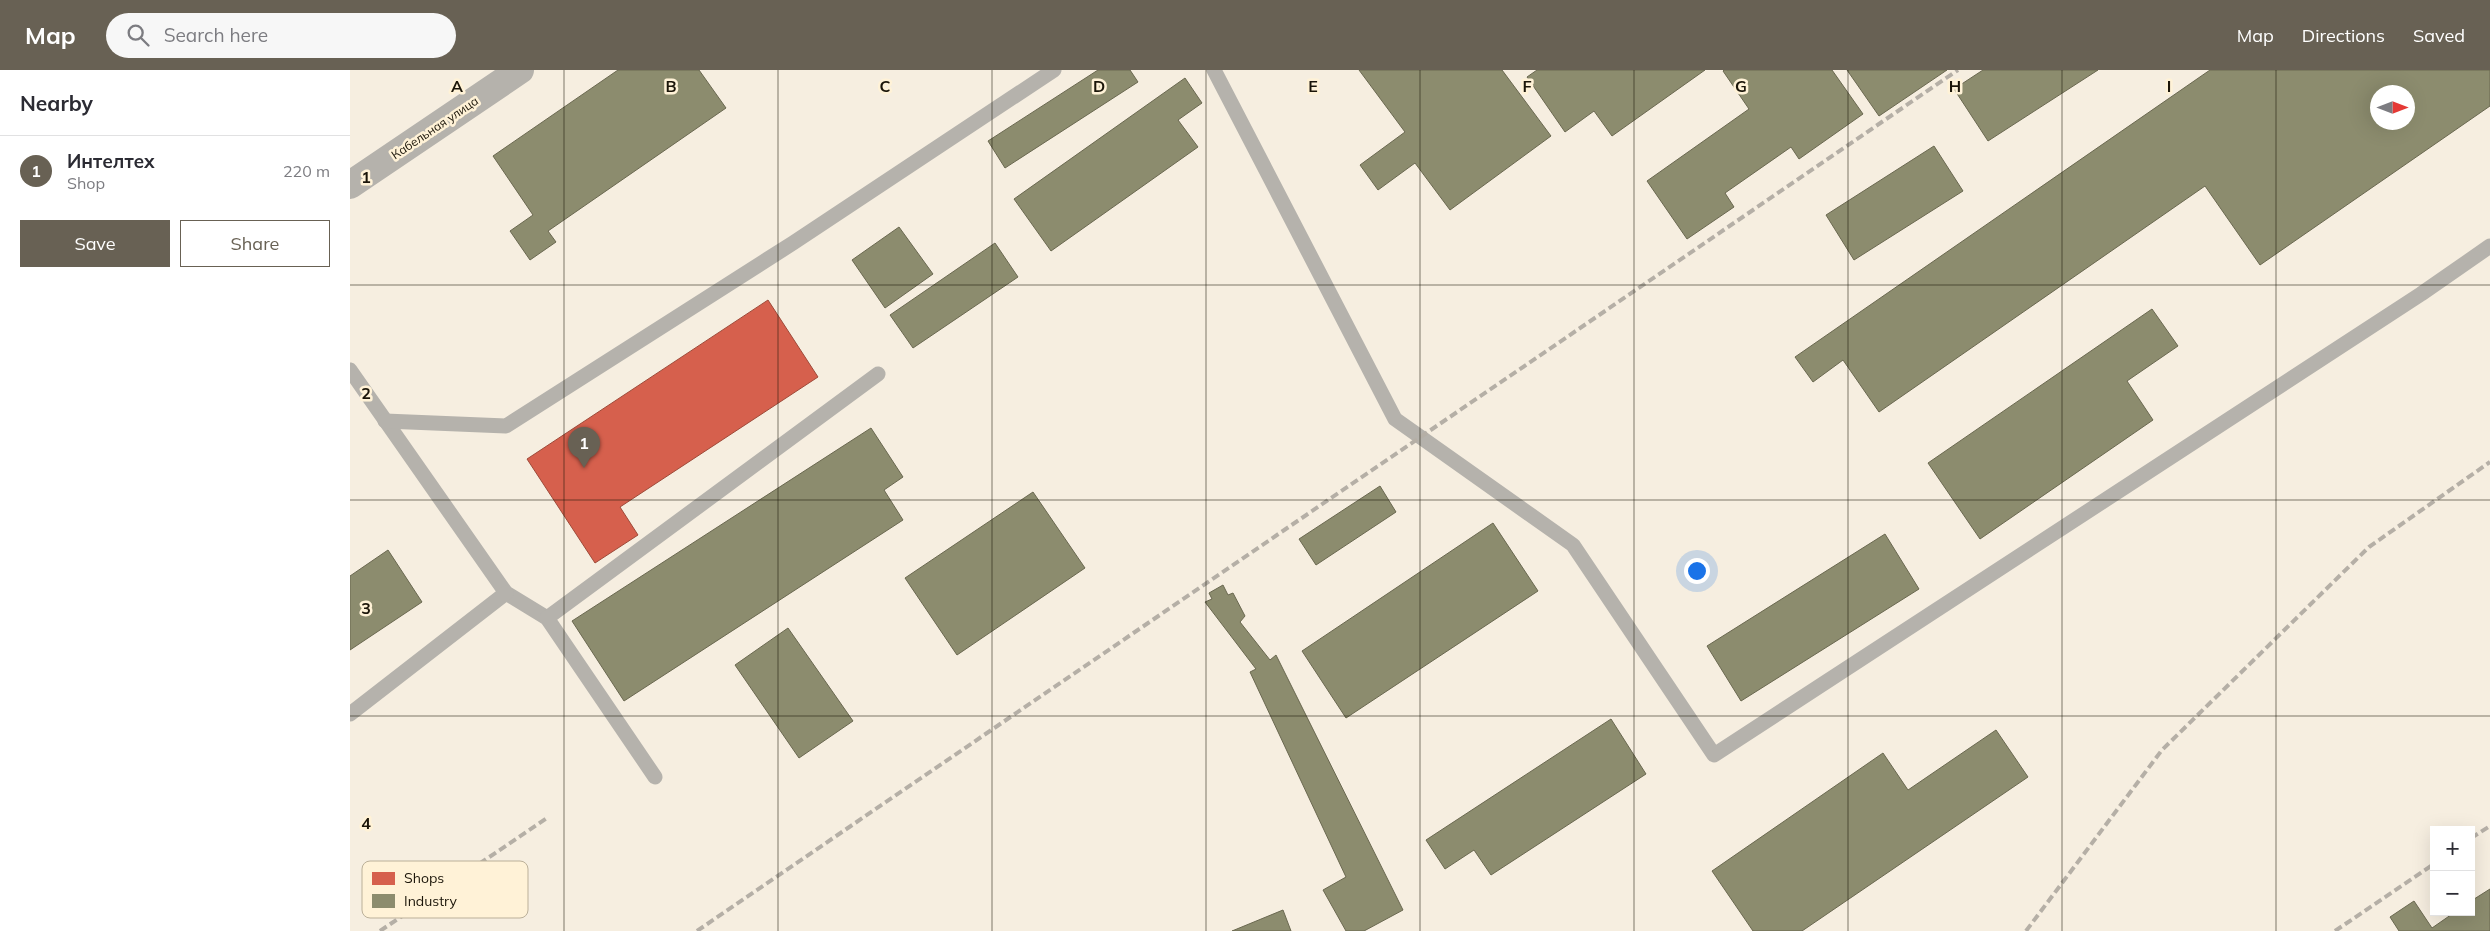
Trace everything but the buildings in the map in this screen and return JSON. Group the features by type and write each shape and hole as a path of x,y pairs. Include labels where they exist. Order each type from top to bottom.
{"street":[{"name":"Кабельная улица","path":"350,185 520,70"}],"lane":[{"path":"385,421 506,426 793,242 1054,70"},
{"path":"1214,70 1395,419 1572,545 1714,755 2422,294 2490,246"},
{"path":"350,370 506,593 547,618 655,777"},
{"path":"547,618 878,374"},
{"path":"350,714 506,593"}],"railway":[{"path":"697,931 1958,70"},
{"path":"2026,931 2162,750 2369,547 2490,462"},
{"path":"483,861 547,818"},
{"path":"2475,835 2490,826"},
{"path":"2335,931 2430,867"},
{"path":"380,931 399,918"}],"place":[{"name":"Интелтех","path":"584,468"}]}
